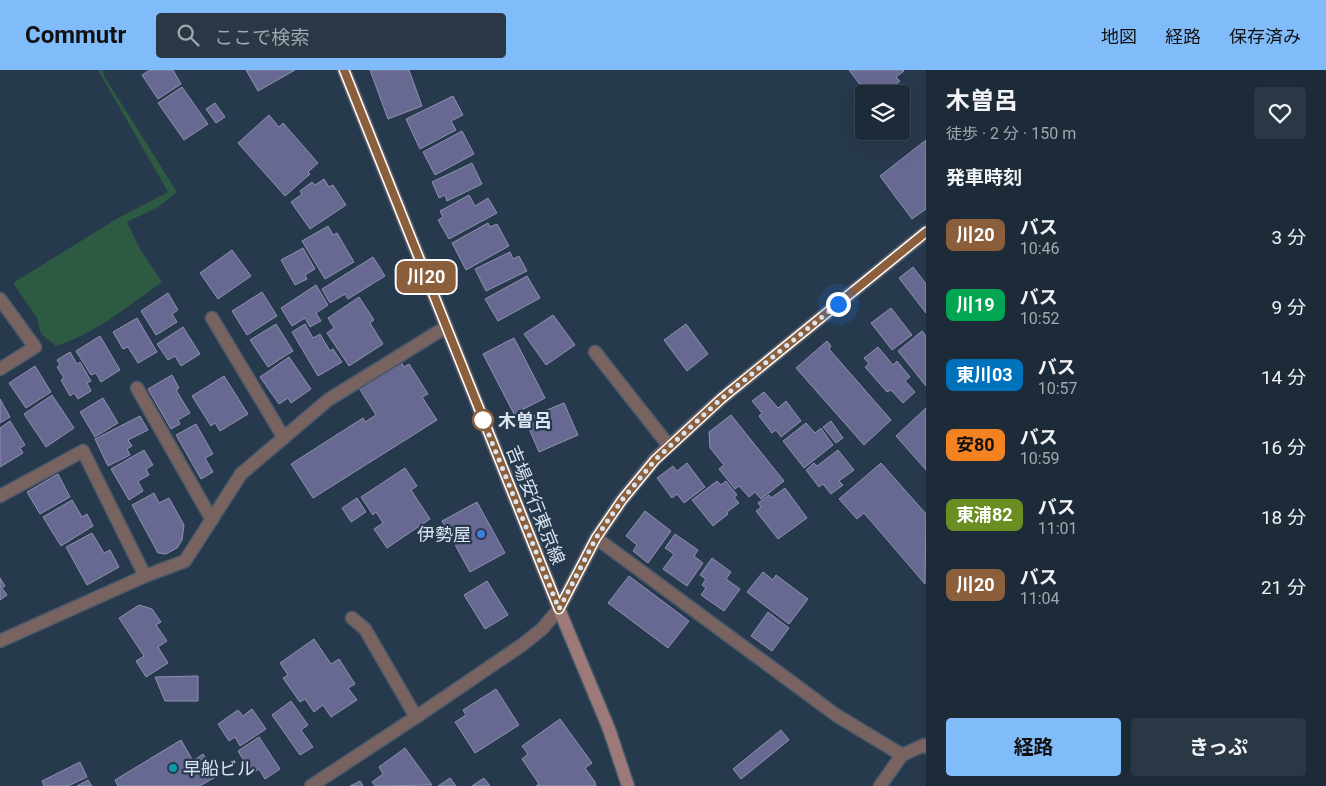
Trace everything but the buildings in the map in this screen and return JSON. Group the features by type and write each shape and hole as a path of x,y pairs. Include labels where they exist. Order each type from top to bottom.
{"main road":[{"name":"吉場安行東京線","path":"344,70 559,609 609,729 628,786"}],"street":[{"path":"311,786 522,645 542,629 559,609 596,538 622,500 655,460 721,399 926,232"},
{"path":"0,299 35,347 0,369"},
{"path":"212,318 284,438"},
{"path":"0,641 145,576 185,561 242,474 328,400 446,327"},
{"path":"594,352 669,446"},
{"path":"137,388 212,520"},
{"path":"0,496 83,451 145,576"},
{"path":"596,538 836,714 902,755"},
{"path":"352,618 365,629 416,717"},
{"path":"880,786 902,755 925,745"}],"green space":[{"path":"98,70 103,70 104,76 177,192 158,207 127,222 140,249 162,282 125,309 85,334 56,346 41,334 37,318 13,283 118,218 168,192"}],"bus line":[{"name":"川20","path":"344,70 559,609 596,538 622,500 655,460 721,399 926,232"}],"place":[{"name":"木曽呂","path":"483,420"},
{"name":"伊勢屋","path":"481,534"},
{"name":"早船ビル","path":"173,768"}],"route":[{"path":"483,420 481,415 559,609 596,538 622,500 655,460 721,399 838,304"}]}
